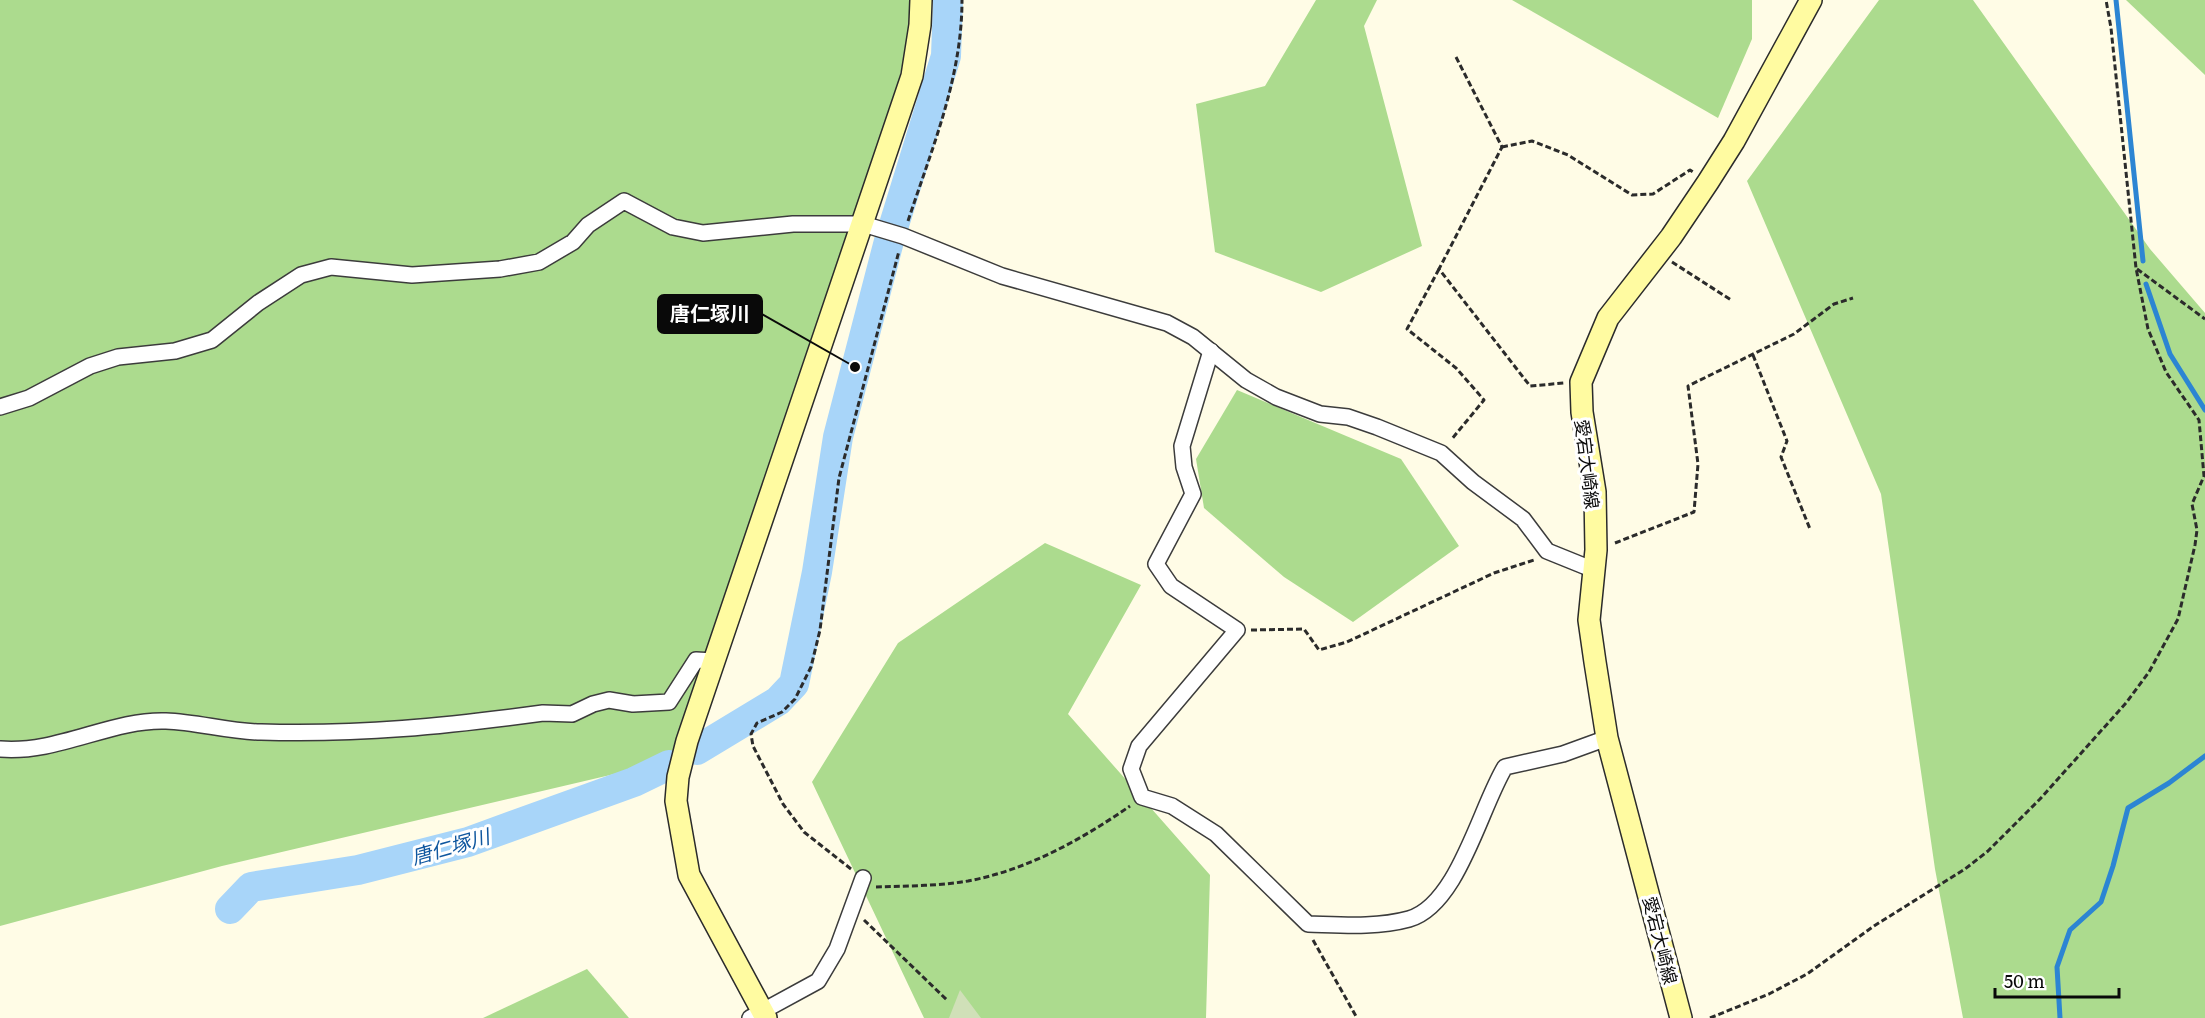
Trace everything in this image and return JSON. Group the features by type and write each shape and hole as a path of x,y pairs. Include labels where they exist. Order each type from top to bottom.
{"street":[{"path":"863,878 837,949 818,981 760,1016 689,875 676,801 678,777 687,741 912,76 920,25 921,0"},
{"name":"愛宕大崎線","path":"1681,1018 1607,738 1589,620 1595,560 1595,492 1582,412 1581,382 1608,318 1708,182 1734,141 1811,0"},
{"path":"0,407 29,398 90,366 109,360 175,351 212,340 258,303 301,275 331,267 412,275 500,269 538,262 573,242 588,225 624,201 673,227 703,233 793,224 863,224 903,236 1002,276 1167,323 1180,329 1211,351 1246,380 1276,396 1320,414 1348,417 1377,427 1441,453 1473,482 1522,519 1547,551 1595,560"},
{"path":"1211,351 1182,446 1184,467 1193,494 1156,564 1171,586 1209,614 1237,630 1139,746 1131,769 1142,797 1172,806 1216,834 1308,924 1363,926 1411,919 1439,901 1480,821 1492,789 1505,767 1563,754 1607,738"},
{"path":"0,749 25,749 70,742 140,723 166,721 258,732 366,733 543,713 572,714 593,704 609,700 633,704 669,702 696,660 714,662"}],"path":[{"path":"962,0 962,28 952,87 903,236 839,478 820,630 811,667 795,699 782,712 757,723 751,734 753,746 783,804 804,832 863,878 863,888 968,881 1010,870 1046,856 1100,826 1142,797"},
{"path":"1710,1018 1769,994 1807,974 1874,926 1965,869 1988,851 2040,799 2126,704 2167,643 2178,619 2197,530 2192,504 2204,476 2199,420 2166,372 2152,339 2136,268 2111,28 2106,0"},
{"path":"1456,57 1502,147"},
{"path":"1502,147 1532,141 1568,155 1632,195 1653,194 1690,170 1708,182"},
{"path":"1441,453 1485,400 1456,368 1407,329 1502,147"},
{"path":"1658,253 1731,300"},
{"path":"2136,268 2205,319"},
{"path":"1439,269 1530,386 1581,382"},
{"path":"1595,560 1694,512 1698,464 1688,386 1794,334 1834,304 1853,298"},
{"path":"1753,355 1787,441 1781,456 1810,529"},
{"path":"1237,630 1304,629 1319,650 1347,642 1494,573 1532,561 1547,551"},
{"path":"852,908 948,1001"},
{"path":"1308,924 1314,942 1357,1018"}],"green space":[{"path":"0,0 909,0 909,35 898,84 670,761 222,866 0,926"},
{"path":"1316,0 1377,0 1364,26 1422,246 1321,292 1215,252 1196,104 1265,86"},
{"path":"1512,0 1752,0 1752,39 1718,118"},
{"path":"1879,0 1973,0 2150,249 2205,313 2205,1018 1963,1018 1935,869 1881,494 1747,181"},
{"path":"2126,0 2205,0 2205,75"},
{"path":"1237,390 1401,459 1459,546 1353,622 1284,577 1204,508 1196,459"},
{"path":"1045,543 1141,585 1068,714 1210,875 1206,1018 924,1018 812,782 898,643"},
{"path":"587,969 629,1018 483,1018"},
{"path":"960,990 981,1018 949,1018"}],"waterway":[{"name":"唐仁塚川","path":"697,750 778,701 794,684 817,572 838,437 889,241 946,56 948,0"},
{"path":"2116,0 2143,261"},
{"path":"2146,284 2170,354 2205,410"},
{"path":"2060,1018 2057,967 2070,930 2101,902 2128,808 2169,783 2205,756"},
{"name":"唐仁塚川","path":"230,909 251,887 358,870 468,842 634,782 669,765"}],"place":[{"name":"唐仁塚川","path":"855,367"}]}
